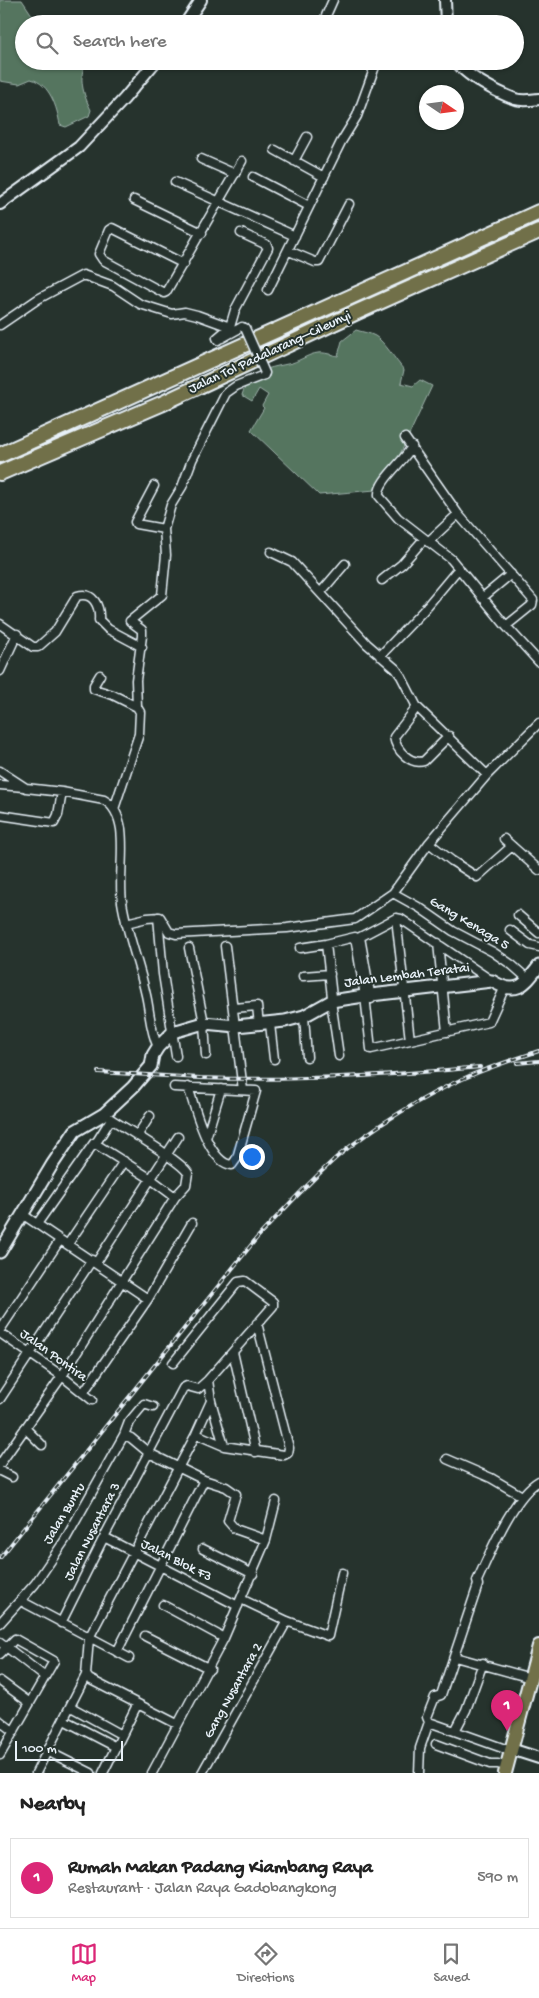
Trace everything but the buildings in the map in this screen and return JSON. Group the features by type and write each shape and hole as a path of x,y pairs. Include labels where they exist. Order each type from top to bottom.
{"highway":[{"name":"Jalan Tol Padalarang–Cileunyi","path":"0,454 539,212"},
{"name":"Jalan Tol Padalarang–Cileunyi","path":"0,473 161,404 357,312 539,231"},
{"path":"508,1771 535,1673 539,1646"}],"main road":[{"path":"492,981 504,989 520,987 529,980 539,966"},
{"name":"Jalan Lembah Teratai","path":"158,1047 173,1032 204,1023 236,1026 264,1024 304,1016 331,1001 492,981"},
{"path":"0,1252 52,1165 75,1131 104,1114 133,1087 152,1066 158,1047"}],"street":[{"path":"326,15 333,0"},
{"path":"445,0 446,15"},
{"path":"190,15 198,2"},
{"path":"0,204 79,147 148,70"},
{"path":"268,290 289,251 341,142 357,116 374,70"},
{"path":"463,70 517,100 538,101"},
{"path":"294,161 308,137"},
{"path":"275,150 324,177"},
{"path":"201,159 235,174"},
{"path":"184,264 112,228 109,230 99,254 103,260 164,293 168,291 184,264 202,233 242,161"},
{"path":"253,178 309,206"},
{"path":"175,182 295,236"},
{"path":"134,200 202,233"},
{"path":"289,251 319,262 349,204"},
{"path":"114,809 139,734 140,712 137,707 136,680 142,647 142,630 130,621 159,599 164,590 166,554 164,528 171,505 182,487 192,460 226,393 236,386 265,373 245,328 242,327 217,340 230,327 236,310 268,248 267,245 241,233"},
{"path":"0,325 38,299 83,275 113,286 140,304 172,314 185,312 197,314 230,327"},
{"path":"406,438 458,514 533,602 506,626"},
{"path":"412,446 407,455 384,482 378,492 379,496 398,518 451,559 482,598 539,662"},
{"path":"154,486 135,522 136,524 164,528"},
{"path":"382,580 458,514"},
{"path":"271,552 292,562 380,656 402,676 417,706 488,775"},
{"path":"321,592 346,564"},
{"path":"380,656 424,611 459,568"},
{"path":"482,598 510,574"},
{"path":"0,624 17,634 33,647 40,646 55,632 76,597 81,594 96,602 100,610 98,620 104,626 142,647"},
{"path":"0,671 17,634"},
{"path":"100,675 94,685 94,689 113,694 137,707"},
{"path":"417,706 394,737 395,744 403,755 414,761 424,760 449,736"},
{"path":"158,917 164,922 169,932 176,934 287,928 355,919 394,893 429,843 488,775 539,723"},
{"path":"0,771 26,788"},
{"path":"0,785 62,792 104,800 110,803 114,809 121,829 122,899 126,923 145,990 153,1037 158,1047"},
{"path":"0,814 54,823 58,815 62,792"},
{"path":"504,839 539,870"},
{"path":"429,843 477,877 512,846"},
{"name":"Gang Kenaga 5","path":"394,893 453,931 493,952 529,980"},
{"path":"518,915 539,933"},
{"path":"126,923 158,917"},
{"path":"158,917 163,974 176,1056"},
{"path":"396,918 410,1040"},
{"path":"492,981 402,919 396,918 360,936 368,995 371,1049 489,1022 504,989"},
{"path":"352,928 368,995"},
{"path":"510,930 530,945 539,947"},
{"path":"300,948 355,937"},
{"path":"438,943 447,1032"},
{"path":"326,944 331,1001 339,1056"},
{"path":"226,946 243,1090"},
{"path":"189,948 204,1023 206,1055"},
{"path":"303,976 330,974"},
{"path":"234,1008 257,1006 274,1059"},
{"path":"304,1016 307,1057"},
{"path":"174,1087 188,1087 256,1091 234,1163 230,1165 219,1160 211,1150 188,1087"},
{"path":"206,1138 220,1089"},
{"path":"137,1136 150,1116"},
{"path":"0,1464 62,1376 176,1197 186,1185 188,1173 167,1156 110,1119 96,1143 90,1147 37,1224"},
{"path":"0,1399 167,1156 178,1137"},
{"path":"96,1143 176,1197"},
{"path":"68,1244 124,1161"},
{"path":"22,1214 148,1299"},
{"path":"84,1393 148,1299 192,1222"},
{"path":"0,1331 60,1240"},
{"path":"173,1363 238,1282 245,1281 273,1302 272,1306 208,1380 211,1401 224,1446"},
{"path":"196,1434 224,1446 256,1452 284,1455 288,1453 289,1448 257,1323"},
{"name":"Jalan Pontira","path":"0,1331 92,1400"},
{"path":"233,1352 256,1452"},
{"name":"Jalan Nusantara 3","path":"61,1623 183,1388 187,1386 197,1389 208,1380"},
{"path":"36,1773 86,1675 89,1638 196,1434 211,1401"},
{"name":"Jalan Buntu","path":"0,1624 36,1584 66,1540 124,1435 129,1422 144,1404 153,1407"},
{"path":"24,1428 42,1445"},
{"path":"124,1435 148,1453 204,1480 226,1487 236,1494 236,1499 228,1518 231,1525 266,1540"},
{"path":"447,1459 491,1478 522,1496"},
{"path":"0,1471 12,1477"},
{"path":"117,1652 204,1480"},
{"path":"419,1773 420,1748 429,1722 427,1717 435,1697 441,1695 478,1586 477,1581 509,1515 522,1496 537,1484"},
{"path":"152,1773 177,1724 210,1669 253,1574 266,1540 276,1501"},
{"name":"Jalan Blok F3","path":"104,1537 160,1566 239,1602 328,1636 342,1573"},
{"path":"203,1549 253,1574"},
{"path":"21,1601 129,1658"},
{"path":"163,1606 224,1638"},
{"name":"Gang Nusantara 2","path":"202,1773 287,1621"},
{"path":"145,1636 210,1669"},
{"path":"0,1755 14,1732 45,1677 54,1660 15,1639 2,1648 45,1677"},
{"path":"455,1656 535,1673"},
{"path":"455,1731 466,1710 483,1663"},
{"path":"86,1675 89,1679 137,1705 177,1724"},
{"path":"0,1681 30,1703"},
{"path":"103,1773 137,1705"},
{"path":"71,1707 122,1735"},
{"path":"64,1720 116,1747"},
{"path":"0,1721 14,1732"},
{"path":"429,1722 539,1758"},
{"path":"436,1744 490,1764 498,1764 508,1771"},
{"path":"47,1751 91,1773"}],"green space":[{"path":"0,0 22,0 32,15 15,15 15,70 83,70 82,80 84,92 91,110 89,116 66,127 60,125 52,97 38,82 31,79 19,84 0,81"},
{"path":"356,330 375,336 386,347 404,370 401,383 413,386 420,380 432,386 394,467 375,490 319,495 251,430 264,408 262,406 268,395 259,389 252,401 242,395 250,380 269,368 292,363 315,354 323,353 338,356 342,341"}],"railway":[{"path":"0,1558 256,1239 326,1167 366,1135 434,1093 476,1073 539,1051"},
{"path":"517,1063 539,1061"},
{"path":"98,1072 200,1078 270,1079 375,1075 480,1067"}],"place":[{"name":"Rumah Makan Padang Kiambang Raya","path":"507,1731"}]}
